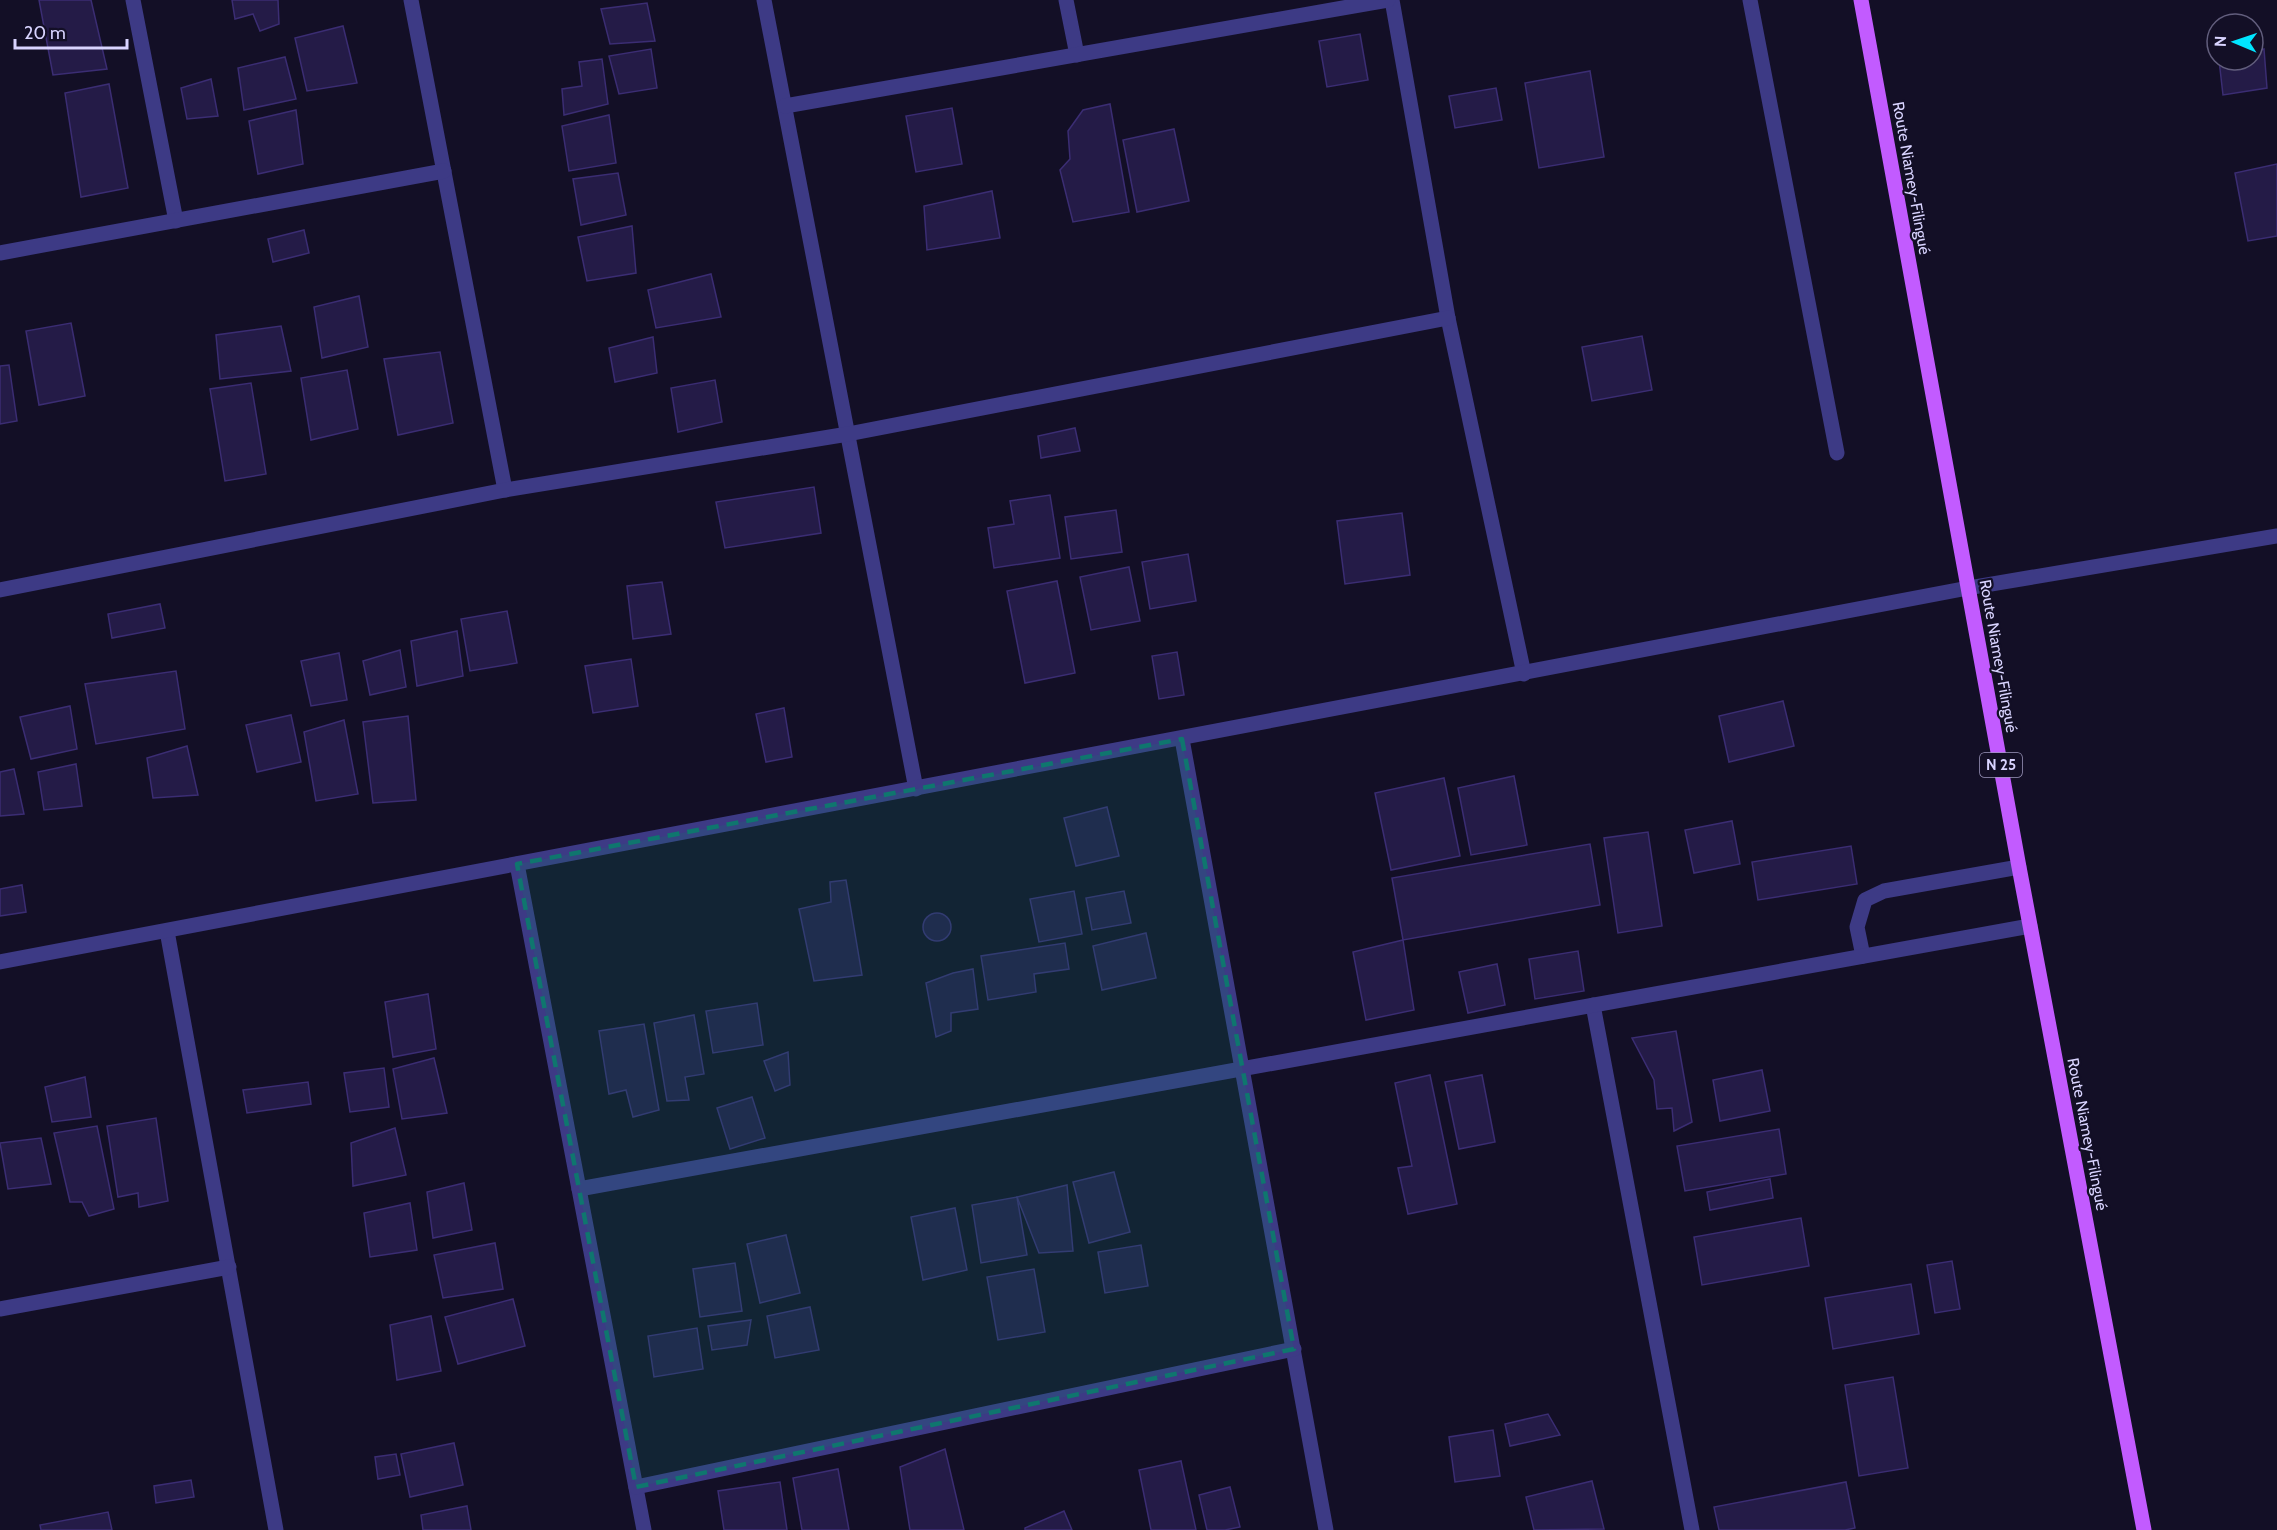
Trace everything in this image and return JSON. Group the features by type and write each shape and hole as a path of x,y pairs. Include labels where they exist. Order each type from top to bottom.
{"main road":[{"name":"Route Niamey-Filingué","path":"1861,0 2030,927 2144,1530"}],"street":[{"path":"134,0 176,221"},
{"path":"411,0 506,490"},
{"path":"764,0 916,789"},
{"path":"1066,0 1077,54"},
{"path":"785,106 1390,0 1448,318 1524,674"},
{"path":"1750,0 1837,453"},
{"path":"0,253 444,171"},
{"path":"0,590 506,490 848,434 1448,318"},
{"path":"0,962 1968,588 2277,536"},
{"path":"1182,739 1326,1530"},
{"path":"517,864 644,1530"},
{"path":"1863,956 1857,927 1864,900 1884,891 2019,867"},
{"path":"579,1189 2030,927"},
{"path":"167,931 276,1530"},
{"path":"1593,1005 1692,1530"},
{"path":"0,1309 229,1268"},
{"path":"636,1487 1294,1350"}],"highlighted area":[{"path":"1182,739 1294,1349 636,1487 517,864"}],"building":[{"path":"39,0 91,0 107,69 53,75"},
{"path":"232,0 278,0 279,24 260,31 253,14 235,19"},
{"path":"647,3 655,41 610,44 601,9"},
{"path":"343,26 357,83 307,91 295,38"},
{"path":"1360,34 1368,80 1327,87 1319,41"},
{"path":"651,49 657,88 619,94 609,56"},
{"path":"285,57 296,99 244,110 238,68"},
{"path":"602,59 608,104 564,115 562,89 582,86 579,62"},
{"path":"2265,62 2267,88 2223,95 2220,72 2265,72"},
{"path":"1590,71 1604,157 1539,168 1525,83"},
{"path":"211,79 218,116 187,119 181,88"},
{"path":"109,84 128,188 81,197 65,93"},
{"path":"1496,88 1502,120 1455,128 1449,96"},
{"path":"1110,104 1129,212 1073,222 1060,170 1070,159 1068,131 1083,110"},
{"path":"952,108 962,164 916,172 906,116"},
{"path":"296,110 303,164 258,174 249,121"},
{"path":"609,115 616,163 569,171 562,126"},
{"path":"1174,129 1189,201 1137,212 1123,140"},
{"path":"2277,164 2277,236 2248,241 2235,173"},
{"path":"618,173 626,215 581,225 573,179"},
{"path":"992,191 1000,238 927,250 924,206"},
{"path":"632,226 636,273 587,281 578,237"},
{"path":"304,230 309,253 273,262 268,239"},
{"path":"711,274 721,317 656,328 648,290"},
{"path":"359,296 368,347 322,358 314,307"},
{"path":"71,323 85,396 39,405 26,331"},
{"path":"281,326 291,371 220,379 216,335"},
{"path":"1642,336 1652,390 1592,401 1582,347"},
{"path":"653,337 657,373 615,382 609,348"},
{"path":"440,352 453,423 398,435 384,359"},
{"path":"9,365 17,421 0,424 0,366"},
{"path":"347,370 358,429 311,440 301,378"},
{"path":"715,380 722,422 678,432 671,388"},
{"path":"251,383 266,474 225,481 210,389"},
{"path":"1075,428 1080,451 1041,458 1038,436"},
{"path":"814,487 821,533 725,548 716,502"},
{"path":"1050,495 1060,558 994,568 988,528 1014,524 1010,501"},
{"path":"1116,510 1122,552 1071,559 1065,517"},
{"path":"1402,513 1410,575 1345,584 1337,521"},
{"path":"1188,554 1196,601 1150,609 1142,562"},
{"path":"1129,567 1140,621 1091,630 1080,577"},
{"path":"1057,581 1075,673 1025,683 1007,591"},
{"path":"662,582 671,634 633,639 627,586"},
{"path":"160,604 165,628 112,638 108,614"},
{"path":"507,611 517,663 470,671 461,619"},
{"path":"457,631 463,676 417,686 411,641"},
{"path":"400,650 406,687 370,695 363,661"},
{"path":"1177,652 1184,695 1159,699 1152,656"},
{"path":"339,653 347,700 311,706 301,661"},
{"path":"631,659 638,706 593,713 585,666"},
{"path":"176,671 185,729 96,744 85,684"},
{"path":"1783,701 1794,746 1729,762 1719,716"},
{"path":"70,706 77,749 31,759 20,717"},
{"path":"784,708 792,757 766,762 756,714"},
{"path":"291,715 301,762 257,772 246,725"},
{"path":"408,716 416,800 373,803 363,722"},
{"path":"344,720 358,794 316,801 304,732"},
{"path":"187,746 198,795 153,798 147,758"},
{"path":"76,764 82,806 44,810 38,772"},
{"path":"14,769 24,814 0,816 0,772"},
{"path":"1514,776 1527,845 1471,855 1458,788"},
{"path":"1444,778 1460,856 1391,870 1375,793"},
{"path":"1107,807 1119,856 1076,866 1064,818"},
{"path":"1732,821 1740,864 1694,873 1685,830"},
{"path":"1648,832 1662,926 1618,933 1604,838"},
{"path":"1590,844 1600,905 1403,940 1392,878"},
{"path":"1851,846 1857,884 1758,900 1752,862"},
{"path":"846,880 862,975 814,981 799,909 831,902 830,882"},
{"path":"22,885 26,912 0,916 0,889"},
{"path":"1074,891 1082,934 1039,942 1030,899"},
{"path":"1124,891 1131,923 1092,930 1086,898"},
{"path":"937,913 947,917 951,927 947,937 937,941 927,937 923,927 927,917"},
{"path":"1146,933 1156,978 1102,990 1093,946"},
{"path":"1403,940 1414,1010 1366,1020 1353,952"},
{"path":"1065,943 1069,969 1034,974 1036,992 988,1000 981,956"},
{"path":"1578,951 1584,991 1535,999 1529,959"},
{"path":"1497,964 1505,1005 1468,1013 1459,972"},
{"path":"973,969 978,1009 951,1013 951,1031 936,1037 926,983 953,973"},
{"path":"428,994 436,1049 393,1057 385,1002"},
{"path":"757,1003 763,1045 713,1053 706,1011"},
{"path":"694,1015 704,1074 685,1077 689,1100 667,1101 654,1023"},
{"path":"644,1024 659,1110 633,1117 626,1090 609,1094 599,1031"},
{"path":"1676,1031 1692,1122 1674,1131 1672,1108 1657,1109 1654,1080 1632,1038"},
{"path":"788,1052 790,1085 775,1091 764,1061"},
{"path":"434,1058 447,1113 402,1119 393,1069"},
{"path":"384,1068 389,1107 350,1112 344,1073"},
{"path":"1762,1070 1770,1111 1720,1121 1713,1080"},
{"path":"1430,1075 1457,1204 1408,1214 1398,1168 1412,1166 1395,1083"},
{"path":"1482,1075 1495,1142 1459,1149 1445,1082"},
{"path":"85,1077 91,1117 52,1122 45,1087"},
{"path":"308,1082 311,1104 247,1113 243,1090"},
{"path":"752,1097 765,1138 730,1149 717,1108"},
{"path":"156,1118 168,1201 139,1207 138,1193 118,1197 107,1126"},
{"path":"97,1126 114,1209 89,1216 82,1202 70,1202 54,1133"},
{"path":"395,1128 406,1175 353,1186 351,1143"},
{"path":"1779,1129 1786,1174 1685,1191 1677,1146"},
{"path":"41,1138 51,1184 8,1189 0,1143"},
{"path":"1114,1172 1130,1232 1089,1243 1073,1182"},
{"path":"1770,1179 1773,1198 1710,1210 1707,1192"},
{"path":"464,1183 472,1230 433,1238 427,1192"},
{"path":"1067,1185 1073,1251 1039,1253 1017,1197"},
{"path":"1017,1197 1027,1255 981,1263 972,1205"},
{"path":"410,1203 417,1250 370,1257 364,1213"},
{"path":"955,1208 967,1270 923,1280 911,1217"},
{"path":"1801,1218 1809,1266 1702,1285 1694,1237"},
{"path":"786,1235 800,1293 760,1303 747,1244"},
{"path":"495,1243 503,1289 443,1298 434,1255"},
{"path":"1141,1245 1148,1286 1105,1293 1098,1252"},
{"path":"1952,1261 1960,1309 1935,1313 1927,1265"},
{"path":"735,1263 742,1311 700,1317 693,1269"},
{"path":"1034,1269 1045,1332 998,1340 987,1277"},
{"path":"1911,1284 1919,1334 1833,1349 1825,1298"},
{"path":"513,1299 525,1346 458,1364 445,1317"},
{"path":"810,1307 819,1350 775,1358 767,1316"},
{"path":"431,1316 441,1371 397,1380 390,1325"},
{"path":"751,1320 747,1345 712,1350 708,1326"},
{"path":"697,1328 703,1369 654,1377 648,1336"},
{"path":"1893,1377 1908,1468 1859,1476 1845,1385"},
{"path":"1548,1414 1560,1435 1510,1446 1505,1424"},
{"path":"1493,1430 1500,1476 1455,1482 1449,1437"},
{"path":"454,1443 463,1485 410,1497 401,1454"},
{"path":"945,1449 964,1530 910,1530 900,1467"},
{"path":"396,1454 400,1475 378,1479 375,1457"},
{"path":"1181,1461 1196,1530 1151,1530 1139,1470"},
{"path":"838,1469 849,1530 802,1530 793,1478"},
{"path":"191,1480 194,1497 156,1503 154,1486"},
{"path":"1592,1481 1604,1529 1534,1530 1526,1497"},
{"path":"780,1482 787,1530 724,1530 718,1491"},
{"path":"1846,1482 1855,1528 1845,1530 1719,1530 1714,1507"},
{"path":"1230,1487 1240,1527 1207,1530 1199,1495"},
{"path":"467,1506 471,1530 423,1530 421,1515"},
{"path":"1064,1511 1072,1530 1025,1530 1025,1528"},
{"path":"108,1512 112,1530 41,1530 40,1525"}]}
